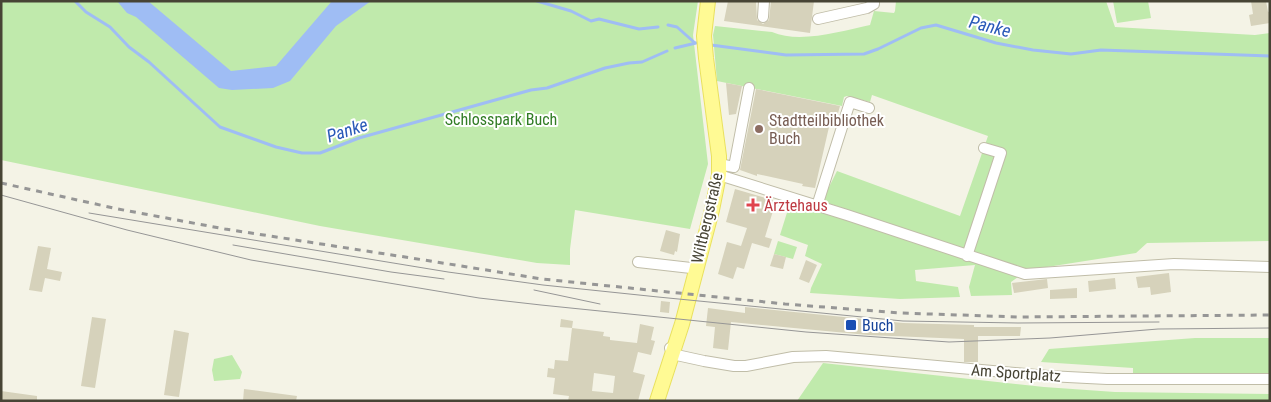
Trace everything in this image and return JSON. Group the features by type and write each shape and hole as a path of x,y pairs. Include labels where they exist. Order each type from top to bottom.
{"main road":[{"name":"Wiltbergstraße","path":"657,401 682,324 712,210 719,170 706,58 705,28 708,1"}],"street":[{"path":"762,17 764,1"},
{"path":"818,19 867,8 874,4 874,1"},
{"path":"719,170 734,168 749,88"},
{"path":"817,206 850,102 869,108"},
{"path":"967,256 1001,153 984,148"},
{"path":"719,170 817,206 1025,274 1174,264 1270,267"},
{"path":"672,354 669,346 705,219 712,210"},
{"path":"638,262 691,268"},
{"name":"Am Sportplatz","path":"672,354 724,365 746,366 793,357 826,356 1048,376 1107,379 1270,378"}],"green space":[{"name":"Schlosspark Buch","path":"1,1 698,1 693,35 708,164 690,229 575,210 570,265 537,263 320,226 1,160"},
{"path":"896,1 1106,1 1115,27 1255,35 1270,33 1270,241 1147,243 1136,253 1028,270 1011,282 1012,295 971,296 969,287 975,265 915,270 916,281 958,287 960,297 900,299 810,293 822,264 805,256 808,245 780,235 790,203 819,211 826,187 829,187 837,171 960,216 988,136 872,95 870,102 847,96 844,97 842,106 717,81 713,35 715,26 772,32 795,37 808,37 870,25 874,11 894,13"},
{"path":"1113,1 1148,1 1151,18 1117,23"},
{"path":"778,241 797,247 793,259 774,254"},
{"path":"1195,338 1270,338 1270,375 1133,375 1133,368 1041,362 1049,349"},
{"path":"232,355 242,372 240,379 214,381 212,370 214,359"},
{"path":"823,363 1044,387 1115,392 1270,394 1270,401 797,401"}],"water":[{"path":"117,1 148,1 231,71 276,66 332,1 371,1 336,26 290,81 273,88 232,90 219,88 136,17 127,13"}],"building":[{"path":"728,1 756,1 757,20 763,24 769,20 771,1 814,1 810,33 724,21"},
{"path":"1251,1 1266,1 1268,12 1270,11 1270,23 1251,26 1249,15 1253,14"},
{"path":"726,83 742,86 736,114 729,115"},
{"path":"756,89 840,106 834,128 829,127 815,188 757,174 757,176 740,170"},
{"path":"735,189 776,201 765,237 772,239 769,248 752,243 744,269 737,267 733,279 718,274 727,242 741,246 747,228 726,222"},
{"path":"666,230 680,234 677,252 675,251 674,255 660,251"},
{"path":"38,246 51,248 47,269 62,272 60,281 45,278 42,292 29,290"},
{"path":"774,254 786,257 783,269 770,266"},
{"path":"806,260 817,265 809,283 799,279"},
{"path":"1169,273 1171,292 1151,295 1150,287 1138,288 1136,277"},
{"path":"1115,278 1116,289 1089,292 1088,281"},
{"path":"1047,279 1048,288 1014,293 1012,283"},
{"path":"1077,288 1077,298 1050,299 1050,290"},
{"path":"661,301 670,302 669,313 660,312"},
{"path":"745,307 903,323 974,325 974,327 1021,327 1020,336 978,336 978,362 964,362 964,339 868,335 731,322 728,350 713,348 715,327 706,326 708,308 745,313"},
{"path":"92,317 106,319 95,388 81,386"},
{"path":"561,319 573,321 572,328 560,327"},
{"path":"640,324 654,327 651,340 655,341 651,355 638,352 633,372 645,375 638,401 568,401 569,396 553,394 555,378 547,377 548,368 554,369 555,360 568,361 572,328 604,332 603,336 610,337 610,340 637,343","holes":["594,373 615,376 613,393 592,391"]},
{"path":"174,330 189,333 179,397 164,395"},
{"path":"244,389 297,396 296,401 243,401"},
{"path":"1,391 37,396 37,401 1,401"}],"waterway":[{"name":"Panke","path":"75,1 86,12 110,27 129,47 149,62 220,127 276,147 302,153 320,153 359,138 531,90 547,88 605,68 642,62 667,51"},
{"path":"537,1 571,11 591,21 599,19 639,29 658,27"},
{"path":"668,25 677,27 695,43"},
{"name":"Panke","path":"711,45 786,55 864,54 921,28 936,25 996,43 1033,50 1071,54 1101,50 1270,56"},
{"name":"Panke","path":"675,48 696,43"}],"tram line":[{"path":"1,195 127,230 251,260 479,298 541,305 806,332 949,342 1050,338 1158,329 1270,328"},
{"path":"89,213 448,272 543,285 658,297 903,321 1018,323 1159,322"},
{"path":"233,245 391,272 444,279"},
{"path":"534,290 600,304"}],"railway":[{"path":"1,183 118,209 225,229 542,279 785,304 901,313 1018,317 1270,315"}],"place":[{"name":"Stadtteilbibliothek Buch","path":"759,129"},
{"name":"Ärztehaus","path":"753,205"},
{"name":"Buch","path":"851,325"}]}
